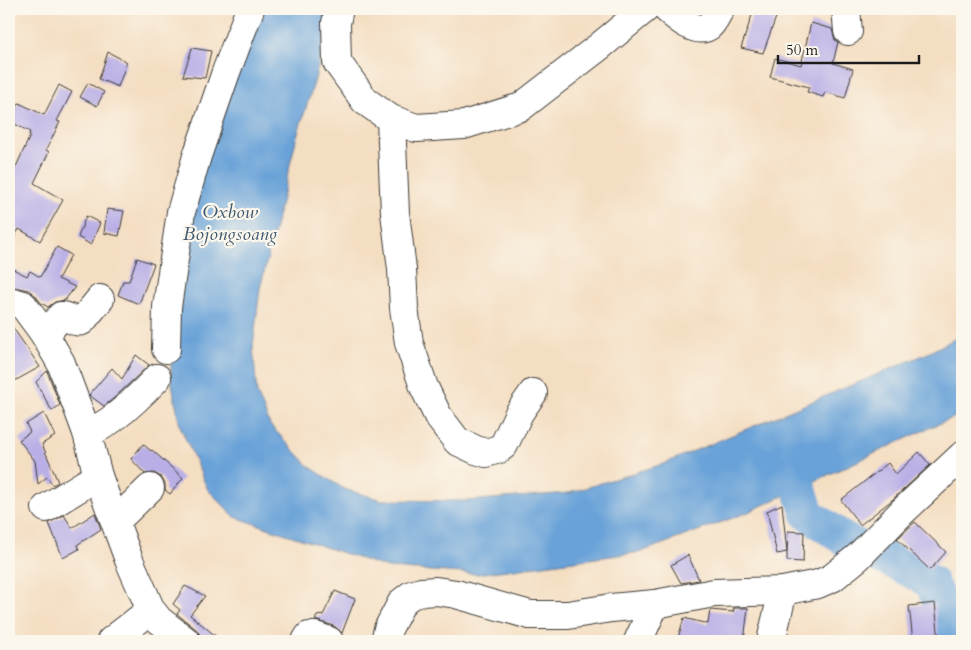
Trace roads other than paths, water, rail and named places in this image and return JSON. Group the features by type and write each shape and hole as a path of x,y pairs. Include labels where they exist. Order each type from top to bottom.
{"street":[{"path":"166,349 167,307 181,212 200,147 250,9"},
{"path":"339,9 336,23 337,62 365,101 391,119 416,128 464,125 521,107 645,9"},
{"path":"667,9 680,20 694,27 701,28 708,27 720,9"},
{"path":"391,119 394,213 402,269 404,308 409,343 424,386 438,416 457,441 486,453 500,449 504,445 519,413 533,393"},
{"path":"45,335 61,316 76,322 82,321 100,299"},
{"path":"13,302 23,305 74,369 87,434 98,476 129,560 151,610 159,620 186,641"},
{"path":"87,434 98,430 108,423 157,378"},
{"path":"385,641 388,629 402,602 421,592 436,591 456,594 540,616 568,615 611,608 655,604 714,593 783,591 818,584 832,578 864,551 941,474 962,456"},
{"path":"46,508 98,476"},
{"path":"116,521 150,488"},
{"path":"771,641 783,591"},
{"path":"638,641 655,604"},
{"path":"111,641 151,610"},
{"path":"306,641 312,635 329,641"}],"water":[{"name":"Oxbow Bojongsoang","path":"257,9 332,9 314,83 297,136 260,289 253,346 257,393 270,425 310,467 344,489 382,500 466,501 569,493 663,464 926,354 962,335 962,414 746,513 641,552 477,574 388,568 235,517 208,490 180,426 171,378 171,331 187,212"}],"waterway":[{"path":"788,454 808,514 847,541 931,582 941,605 942,641"}]}
